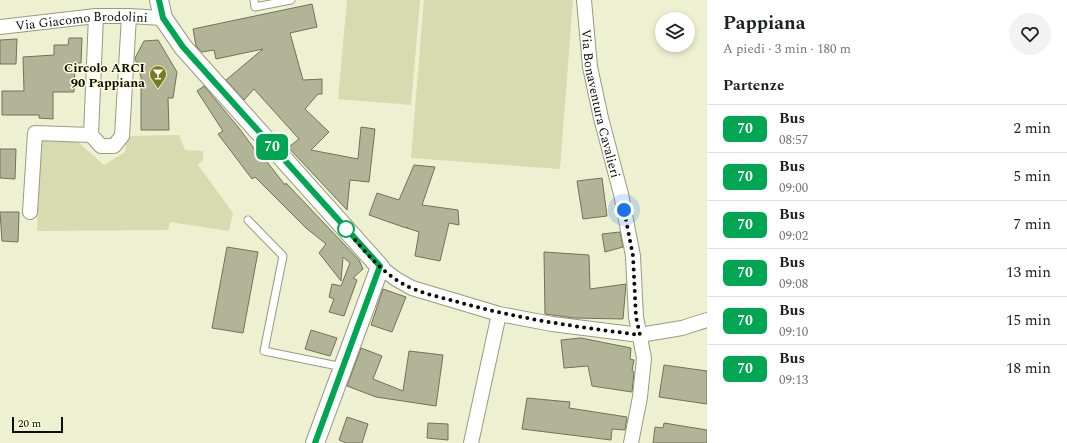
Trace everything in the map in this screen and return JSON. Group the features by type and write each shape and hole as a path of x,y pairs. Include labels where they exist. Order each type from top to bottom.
{"street":[{"path":"159,0 163,18 183,47 380,266 396,280 412,288 499,314 552,324 640,335 682,328 707,320"},
{"name":"Via Bonaventura Cavalieri","path":"584,0 590,67 601,118 621,194 633,256 636,317 644,358 640,396 631,443"},
{"path":"96,16 91,135 101,146 114,146 122,136 129,16"},
{"name":"Via Giacomo Brodolini","path":"0,26 96,16 163,18"},
{"path":"30,212 35,133 91,135"},
{"path":"315,443 380,266"},
{"path":"471,443 499,314"}],"lane":[{"path":"254,0 255,7 291,0"},
{"path":"248,220 283,256 264,351 343,367"}],"green space":[{"path":"347,0 420,0 411,105 338,99"},
{"path":"424,0 573,0 560,169 411,158"},
{"path":"179,135 185,150 203,151 203,160 198,165 233,213 229,231 170,222 168,230 37,231 41,141 78,142 104,165 125,152 127,136"}],"building":[{"path":"312,4 317,27 290,33 303,80 322,79 322,94 318,94 305,109 329,132 311,150 358,159 361,127 375,129 369,182 350,180 347,210 287,146 290,146 299,139 254,89 244,100 226,80 263,49 216,59 214,50 202,52 196,46 193,29"},
{"path":"69,38 82,38 81,63 75,63 74,92 53,92 53,119 39,118 39,115 2,115 2,91 24,91 23,57 54,55 54,45 68,45"},
{"path":"17,39 16,64 0,64 0,40"},
{"path":"158,40 177,72 173,98 168,98 169,130 141,130 141,77 135,58 144,41"},
{"path":"204,86 239,128 261,158 264,158 285,185 286,183 359,260 363,269 353,278 357,280 344,316 329,312 334,299 329,297 332,284 341,286 350,263 343,257 341,281 319,253 326,244 306,228 255,177 252,179 218,134 223,131 197,91"},
{"path":"0,149 16,149 15,179 0,178"},
{"path":"414,165 435,167 422,205 458,210 459,225 449,223 440,261 415,256 419,232 369,215 377,193 399,200"},
{"path":"602,178 607,216 583,219 577,181"},
{"path":"0,212 19,212 18,242 2,241"},
{"path":"620,232 623,247 605,252 602,234"},
{"path":"227,247 258,252 243,333 212,328"},
{"path":"544,252 589,255 590,289 626,284 623,319 574,318 545,314"},
{"path":"383,289 406,297 392,332 371,325"},
{"path":"311,330 337,338 330,356 305,349"},
{"path":"581,338 631,348 630,359 634,360 632,371 634,372 632,392 592,386 588,366 564,368 561,340"},
{"path":"361,348 382,356 373,379 403,391 409,351 443,355 436,406 376,397 347,386"},
{"path":"664,365 707,371 707,404 659,397"},
{"path":"527,398 570,402 569,408 627,417 625,430 612,429 611,440 522,429"},
{"path":"347,417 368,424 362,443 346,443 339,440"},
{"path":"428,423 448,424 448,440 427,438"},
{"path":"664,423 707,430 707,443 653,443 655,427 663,428"}],"bus line":[{"name":"70","path":"159,0 163,18 168,28 183,47 380,266 315,443"}],"place":[{"name":"Circolo ARCI 90 Pappiana","path":"158,89"}],"route":[{"path":"346,229 389,275 412,288 499,314 552,324 640,335 636,317 633,256 624,210"}]}
